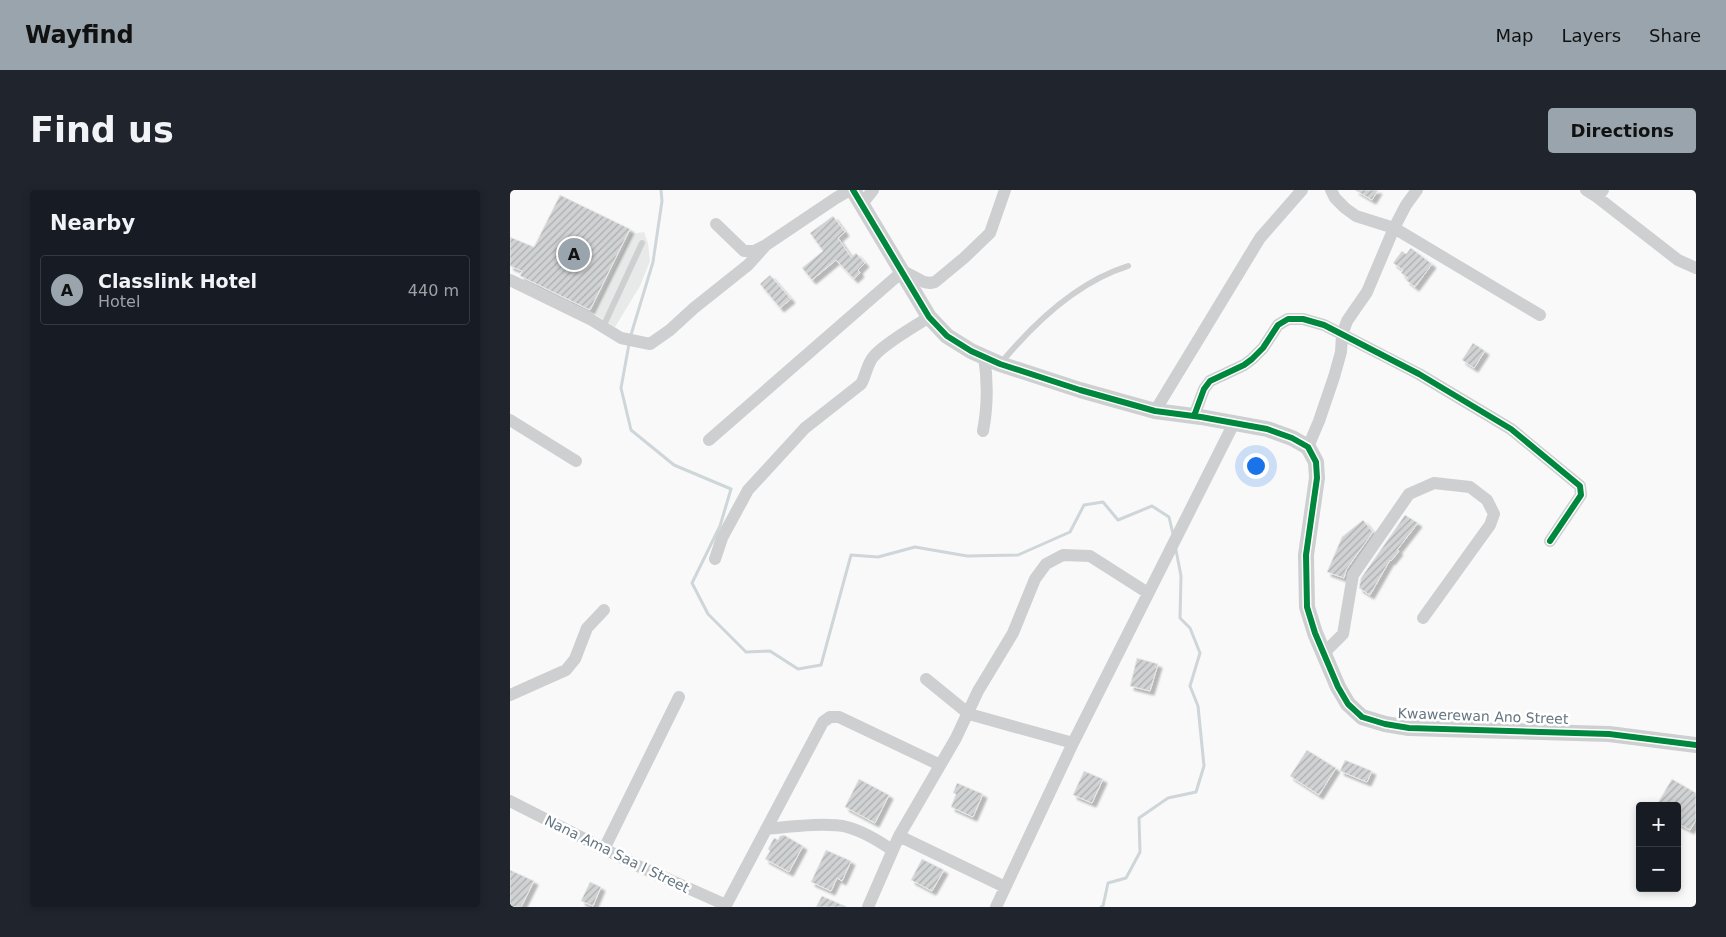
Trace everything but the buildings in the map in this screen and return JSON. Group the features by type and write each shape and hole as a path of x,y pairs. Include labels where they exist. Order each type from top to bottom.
{"street":[{"path":"716,224 744,251 754,251 855,195 873,190"},
{"path":"902,271 924,282 935,282 990,233 1005,190"},
{"path":"1155,410 1260,238 1302,190"},
{"path":"1330,190 1335,198 1356,216 1394,228 1540,315"},
{"path":"855,195 929,317 947,336 1000,364 1080,390 1155,410 1267,429 1292,438 1308,448 1334,377 1341,352 1342,335 1347,321 1366,292 1394,228 1406,205 1417,190"},
{"path":"1586,190 1600,194 1678,260 1696,268"},
{"path":"510,280 590,319 621,338 650,344 670,330 694,308 748,265 766,245"},
{"path":"709,440 902,271"},
{"path":"715,559 722,538 748,490 805,428 861,384 872,358 876,354 929,317"},
{"path":"1194,416 1204,389 1210,382 1244,366 1263,348 1278,325 1288,319 1303,319 1324,325 1418,374 1511,429 1580,486 1581,495 1550,541"},
{"path":"982,431 987,410 988,389 984,356"},
{"path":"510,420 576,461"},
{"path":"996,907 1073,743 1234,423"},
{"name":"Kwawerewan Ano Street","path":"1308,448 1316,462 1318,478 1306,555 1307,607 1315,633 1338,687 1348,704 1362,717 1384,724 1409,728 1609,734 1696,745"},
{"path":"1324,653 1343,634 1353,575 1409,494 1434,483 1470,487 1487,500 1494,514 1490,525 1423,618"},
{"path":"868,907 898,836 940,765 968,714 978,691 1013,633 1035,579 1046,564 1063,555 1090,556 1148,593"},
{"path":"510,695 566,670 575,659 587,628 604,610"},
{"path":"926,679 968,714 1073,743"},
{"path":"604,849 679,697"},
{"path":"725,906 823,722 830,717 839,717 940,765"},
{"name":"Nana Ama Saa I Street","path":"510,801 636,865 725,906"},
{"path":"766,829 819,825 847,827 879,841 892,850"},
{"path":"898,836 1005,888"}],"lane":[{"path":"603,327 642,243"},
{"path":"1000,364 1022,337 1066,300 1110,272 1128,266"}],"shaded area":[{"path":"644,232 648,243 650,261 640,286 615,327 593,313 631,234"}],"waterway":[{"path":"630,338 653,262 662,201 661,190"},
{"path":"629,344 621,388 631,430 674,465 731,489 720,526 692,583 708,614 746,652 770,651 798,669 821,665 851,555 878,557 915,547 967,556 1018,555 1070,532 1084,505 1103,502 1118,520 1152,506 1169,517 1173,534"},
{"path":"1101,907 1103,906 1108,883 1126,878 1140,852 1139,818 1168,798 1196,792 1204,766 1198,706 1190,686 1200,653 1190,628 1180,618 1181,576 1176,550"}],"cycle path":[{"path":"853,190 929,317 947,336 971,351 1000,364 1080,390 1155,411 1267,429 1292,438 1308,447 1316,462 1317,478 1306,555 1307,607 1315,633 1338,687 1348,704 1362,717 1385,724 1409,728 1609,734 1696,745"},
{"path":"1194,416 1204,389 1210,381 1244,365 1252,359 1263,348 1278,325 1288,319 1303,319 1324,325 1419,374 1511,429 1580,486 1581,495 1550,541"}],"place":[{"name":"Classlink Hotel","path":"574,254"}]}
